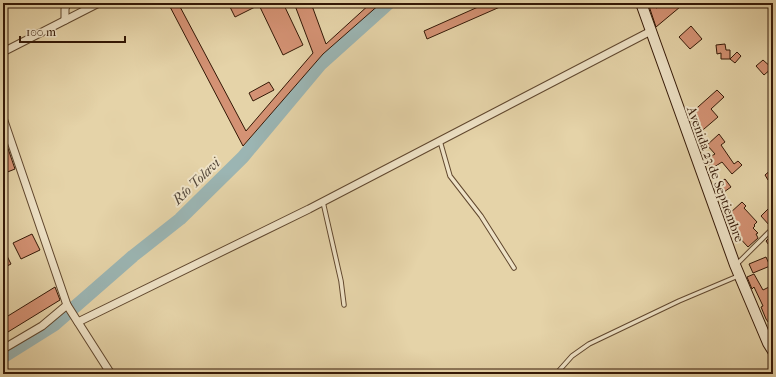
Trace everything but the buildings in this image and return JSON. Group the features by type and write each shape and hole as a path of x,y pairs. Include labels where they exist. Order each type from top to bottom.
{"main road":[{"name":"Avenida 23 de Septiembre","path":"641,3 735,266 768,344 773,351"}],"street":[{"path":"65,20 65,9 67,3"},
{"path":"3,52 99,3"},
{"path":"78,322 323,202 651,31"},
{"path":"3,118 68,307 110,374"},
{"path":"3,349 42,326 68,307"}],"lane":[{"path":"440,141 450,176 481,216 514,268"},
{"path":"323,202 341,281 344,305"},
{"path":"735,266 773,228"},
{"path":"556,374 572,356 589,344 679,301 739,276"}],"waterway":[{"name":"Río Tolavi","path":"3,357 54,325 133,256 180,219 243,157 320,65 389,3"}]}
